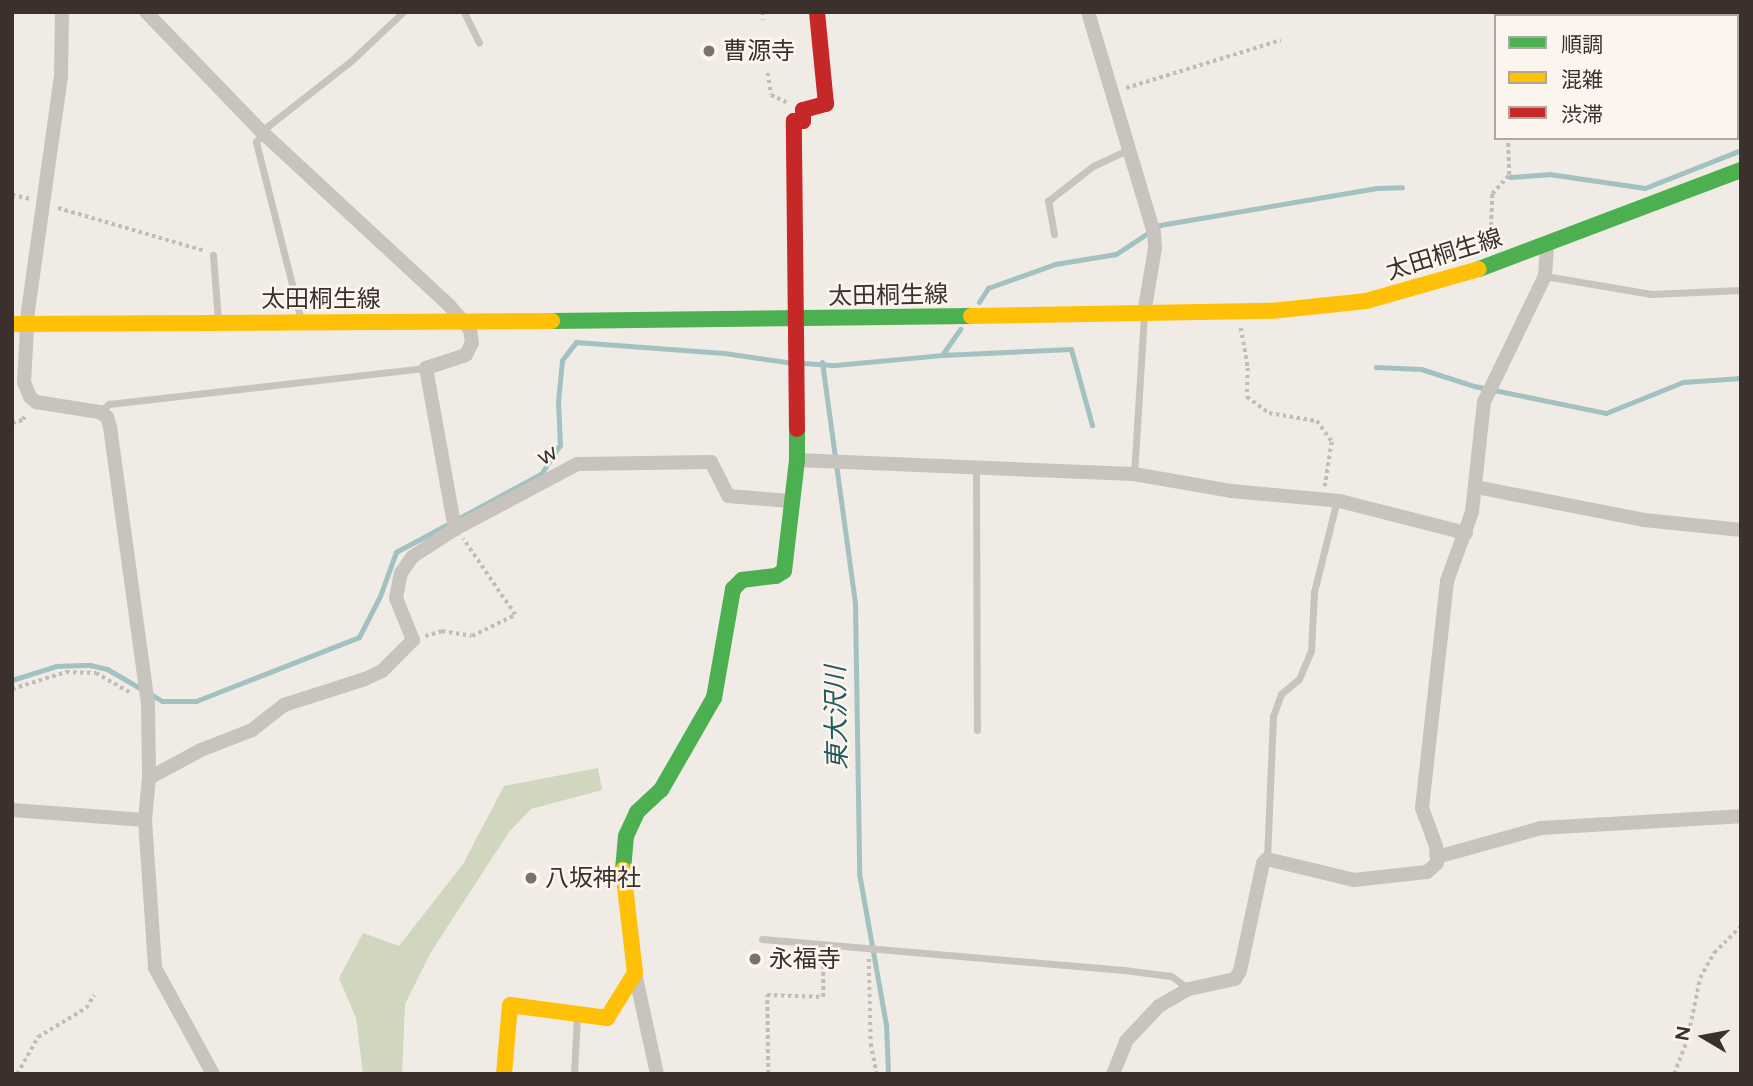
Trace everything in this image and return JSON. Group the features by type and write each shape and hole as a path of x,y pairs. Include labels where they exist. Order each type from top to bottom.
{"main road":[{"path":"503,1074 510,1005 607,1018 635,973 622,869 626,836 637,812 661,790 694,728 708,712 714,698 733,589 742,580 776,576 785,571 790,501 797,460 794,121 803,121 803,110 826,104 817,12"},
{"name":"太田桐生線","path":"20,324 1144,314 1237,312 1366,301 1489,266 1741,170"}],"street":[{"path":"62,12 61,76 43,203 20,324 23,376 30,397 44,404 99,412 107,417 110,427 147,701 149,778 145,820 155,968 213,1074"},
{"path":"146,12 262,132 464,321 472,336 466,355 426,368 454,523"},
{"path":"1088,12 1152,228 1155,248 1144,314"},
{"path":"1113,1074 1126,1041 1159,1006 1189,989 1235,979 1240,971 1262,863 1267,859 1354,880 1427,872 1437,863 1422,808 1424,767 1447,581 1466,533 1476,487 1480,427 1488,390 1511,350 1545,276 1547,245"},
{"path":"797,460 976,470 1134,474 1231,491 1330,500 1466,533"},
{"name":"w","path":"413,640 396,598 397,583 412,557 454,523 577,464 711,462 728,496 790,501"},
{"path":"1476,487 1644,520 1741,530"},
{"path":"149,778 201,750 252,730 284,705 365,680 382,671 413,640"},
{"path":"12,810 145,820"},
{"path":"1437,857 1541,828 1741,816"},
{"path":"635,973 657,1074"}],"lane":[{"path":"301,322 256,149 262,132 352,61 403,12"},
{"path":"464,12 479,43"},
{"path":"1054,234 1048,201 1093,166 1128,150"},
{"path":"213,256 218,323"},
{"path":"1545,276 1651,294 1741,290"},
{"path":"1134,474 1144,314"},
{"path":"99,412 109,404 426,368"},
{"path":"976,470 977,730"},
{"path":"1267,859 1273,716 1281,694 1299,679 1311,651 1314,592 1330,500"},
{"path":"762,939 868,946 1159,974 1171,976 1189,989"},
{"path":"574,1074 577,1013"}],"path":[{"path":"763,12 764,20"},
{"path":"1111,92 1281,40"},
{"path":"768,73 771,95 803,110"},
{"path":"1489,266 1493,194 1508,175 1508,140"},
{"path":"12,195 213,256"},
{"path":"1237,312 1248,368 1247,397 1269,413 1317,421 1332,442 1330,500"},
{"path":"413,640 442,631 472,636 515,615 454,523"},
{"path":"12,689 66,673 96,673 147,701"},
{"path":"1674,1074 1683,1052 1700,978 1714,953 1741,926"},
{"path":"768,1074 767,995 823,997 823,944"},
{"path":"868,946 871,1044 877,1074"},
{"path":"17,1074 38,1037 86,1008 93,995"}],"green space":[{"path":"598,768 602,790 531,809 509,832 431,952 405,1004 402,1074 363,1074 356,1018 339,978 363,933 399,946 463,864 504,786"}],"waterway":[{"path":"1510,177 1549,174 1645,188 1741,150"},
{"path":"979,302 988,288 1055,264 1116,254 1160,225 1377,188 1402,187"},
{"path":"803,363 835,365 942,355 960,329"},
{"path":"12,680 56,666 90,665 107,669 162,701 196,701 359,637 380,596 396,552 541,474 560,445 558,401 562,360 576,342 724,353 793,363"},
{"path":"942,355 1071,349 1092,425"},
{"name":"東大沢川","path":"822,362 855,604 859,873 886,1024 888,1074"},
{"path":"1376,367 1421,369 1474,386 1606,413 1683,382 1741,378"}],"traffic: fast":[{"path":"1479,269 1741,170"},
{"path":"552,321 971,316"},
{"path":"623,870 626,836 637,812 661,790 714,698 733,589 742,580 776,576 784,571 797,460 797,429"}],"traffic: slow":[{"path":"971,316 1271,311 1366,301 1479,269"},
{"path":"12,324 552,321"},
{"path":"504,1074 510,1005 607,1018 635,973 623,870"}],"traffic: jam":[{"path":"797,429 794,121 803,121 803,110 826,104 817,12"}],"place":[{"name":"曹源寺","path":"709,51"},
{"name":"八坂神社","path":"531,878"},
{"name":"永福寺","path":"755,959"}]}
